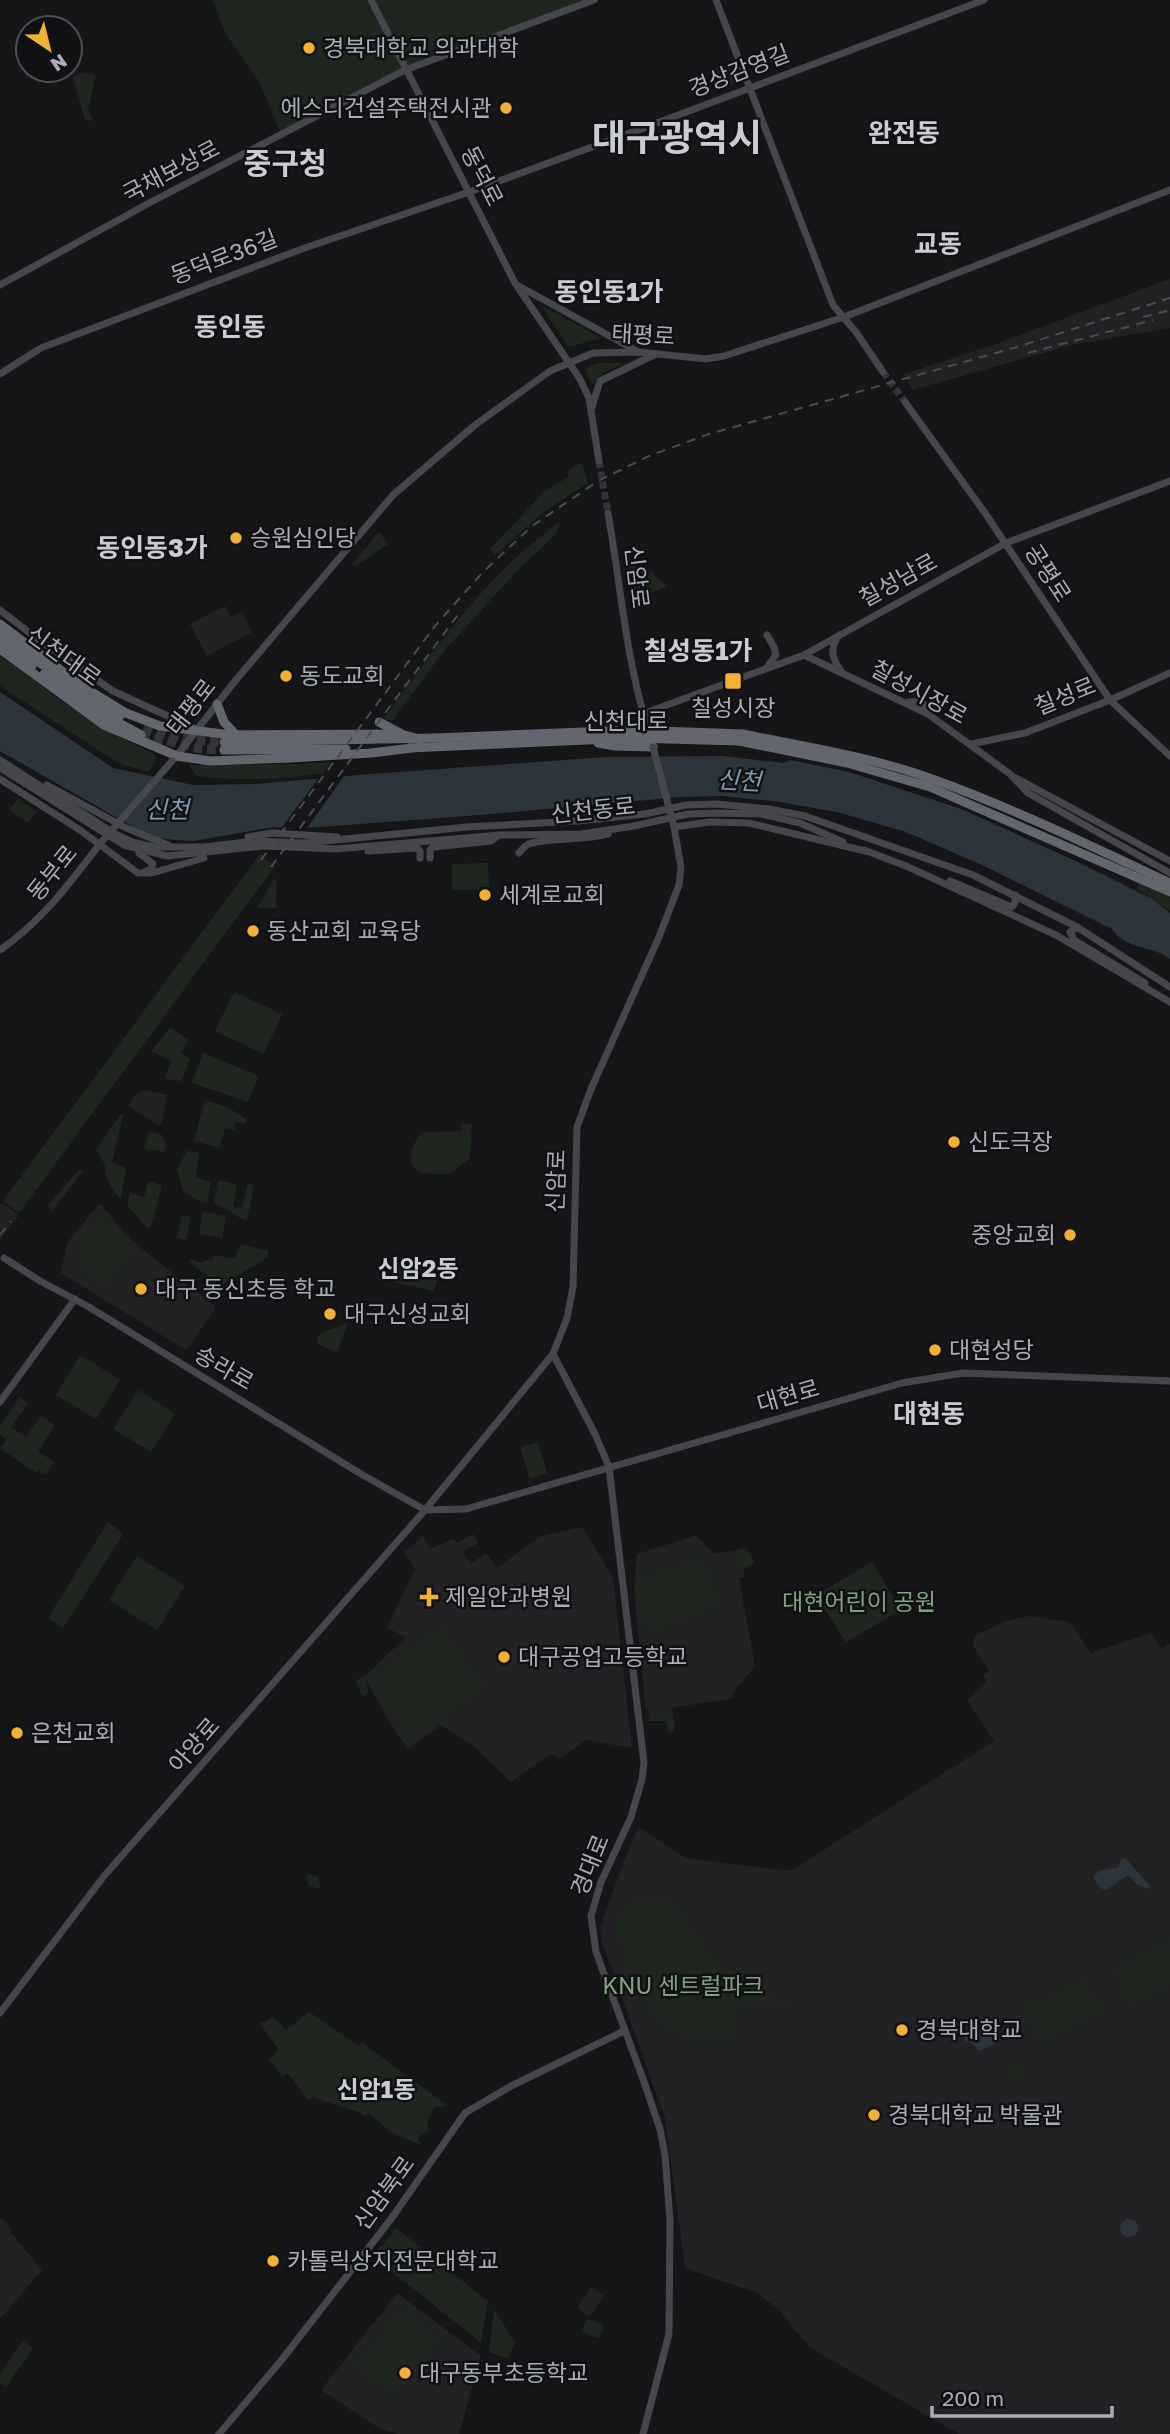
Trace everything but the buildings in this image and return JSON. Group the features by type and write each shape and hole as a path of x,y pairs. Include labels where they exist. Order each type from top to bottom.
{"highway":[{"path":"0,624 82,686 127,713 156,725 196,731 228,745 401,734"},
{"name":"신천대로","path":"0,634 100,706 142,731 84,704 0,642"},
{"path":"0,649 104,725 174,758 210,761 228,745"},
{"path":"217,704 225,722 228,745"},
{"path":"379,722 401,734 419,739"},
{"path":"149,744 156,741 159,733 156,725"},
{"name":"신천대로","path":"228,745 412,748 435,743 634,730 742,734 849,755 933,779 1096,848 1170,883"},
{"name":"신천대로","path":"228,745 419,739 435,743 631,738 739,741 847,763 930,787 1170,892"},
{"path":"579,742 653,747"}],"main road":[{"name":"동덕로","path":"370,0 515,283 570,362"},
{"name":"국채보상로","path":"0,285 151,202 405,70 594,0"},
{"path":"716,0 832,305 844,317 883,372"},
{"name":"경상감영길","path":"469,192 984,0"},
{"name":"태평로","path":"99,845 393,495 475,425 550,371 593,353 639,352 706,359 724,356 844,317 1170,190"},
{"name":"동덕로36길","path":"0,374 50,344 299,250 469,192"},
{"path":"515,283 639,352"},
{"path":"591,411 600,381 656,354"},
{"path":"570,362 589,397 599,461"},
{"name":"공평로","path":"905,402 1006,543 1110,700 1170,756"},
{"name":"칠성남로","path":"645,713 804,655 1006,543 1170,481"},
{"name":"신암로","path":"425,1510 553,1354 567,1318 573,1287 577,1127 590,1089 659,937 679,885 681,867 674,827 636,686 608,513"},
{"path":"0,610 113,691 196,731"},
{"path":"841,633 832,652 833,660 841,672"},
{"path":"766,635 776,655 766,669"},
{"name":"칠성시장로","path":"804,655 928,714 1010,774 1028,793 1170,873"},
{"name":"칠성로","path":"971,744 1025,733 1170,673"},
{"name":"신천동로","path":"1,763 124,845 166,856 264,846 357,848 500,835 582,834 688,814 761,814 800,823 906,866 1055,935 1170,1002"},
{"name":"신천동로","path":"1,763 126,828 176,847 215,845 272,833 354,837 579,821 645,814 686,805 716,804 769,809 805,816 936,861 1015,895 1077,927 1170,988"},
{"name":"칠성시장로","path":"1010,774 1170,861"},
{"path":"0,779 138,873 152,873 224,851"},
{"path":"674,827 710,822 749,822 865,851"},
{"path":"519,853 531,843 578,840 634,826"},
{"path":"430,858 430,850 433,847 491,841 500,835"},
{"path":"354,837 357,848 365,851 417,848 420,858"},
{"name":"동부로","path":"0,950 38,920 99,845"},
{"path":"124,845 150,859 153,864 151,869 138,873"},
{"path":"906,866 928,871 1012,907 1015,895"},
{"path":"1077,927 1070,932 1074,940 1133,974 1170,1002"},
{"name":"송라로","path":"4,1258 40,1281 75,1298 361,1474 425,1510"},
{"path":"0,1402 75,1298"},
{"name":"경대로","path":"553,1354 609,1467 644,1763 631,1817 601,1882 591,1916 596,1952 660,2129 665,2155 670,2220 669,2334 643,2434"},
{"name":"대현로","path":"425,1510 466,1509 902,1383 962,1373 1170,1381"},
{"name":"아양로","path":"0,2012 104,1876 425,1510"},
{"name":"신암북로","path":"219,2434 280,2362 409,2195 465,2113 512,2086 624,2031"}],"shaded area":[{"path":"1170,279 1170,328 1072,345 912,390 904,374 996,344"},
{"path":"225,606 231,616 242,612 252,632 207,656 190,624"},
{"path":"145,1090 167,1095 162,1124 158,1125 128,1106 135,1095"},
{"path":"2,1203 19,1215 0,1240 0,1206"},
{"name":"대구 동신초등 학교","path":"100,1203 141,1248 215,1306 215,1310 186,1350 61,1273 67,1243"},
{"name":"대구공업고등학교","path":"582,1527 613,1577 632,1748 586,1740 559,1759 551,1754 511,1782 475,1747 441,1725 409,1749 396,1733 364,1677 406,1637 387,1628 415,1569 404,1552 423,1536 430,1549 454,1539 457,1543 473,1534 479,1542 465,1551 464,1555 471,1564 486,1553 497,1568 541,1536"},
{"path":"697,1535 712,1553 734,1551 755,1666 735,1690 732,1699 646,1711 634,1590 637,1554"},
{"name":"경북대학교","path":"1028,1616 1070,1622 1091,1653 1151,1633 1162,1649 1170,1644 1170,2434 959,2434 809,2347 779,2310 757,2293 685,2268 665,2118 602,1942 600,1928 639,1827 686,1858 791,1871 994,1741 967,1700 987,1682 983,1675 989,1671 973,1646 974,1636 1005,1621"},
{"path":"0,2218 8,2224 11,2233 42,2270 0,2319"},
{"path":"591,2287 604,2296 589,2317 577,2307"},
{"name":"대구동부초등학교","path":"397,2293 481,2356 459,2434 398,2434 379,2428 321,2390"}],"green space":[{"path":"213,0 595,0 405,70 281,134 260,83 225,33"},
{"path":"730,63 737,79 735,84 720,89 713,69"},
{"path":"84,72 96,75 88,109 93,121 85,120 75,84 84,84"},
{"path":"541,305 601,338 569,347"},
{"path":"597,363 628,363 603,373 593,385 586,371"},
{"path":"582,463 588,483 545,511 495,555 490,549 545,491 568,477 569,470"},
{"path":"560,522 556,534 518,570 444,651 394,720 383,720 442,639 486,588 509,564"},
{"path":"379,532 388,544 356,566 352,564"},
{"path":"627,559 636,560 668,586 639,598 632,584"},
{"path":"0,652 57,698 102,728 154,754 157,758 148,772 118,763 0,686"},
{"path":"331,762 323,773 260,779 197,776 189,765 292,764"},
{"path":"18,798 37,812 28,823 9,810"},
{"path":"260,854 275,866 19,1213 3,1201"},
{"path":"488,863 489,889 452,890 452,864"},
{"path":"274,879 277,879 276,908 257,908"},
{"path":"1140,881 1170,898 1170,911 1137,889"},
{"path":"234,992 282,1014 264,1054 215,1031"},
{"path":"170,1027 188,1040 181,1053 190,1059 181,1081 164,1079 172,1061 151,1052"},
{"path":"203,1053 259,1076 248,1102 192,1083"},
{"path":"205,1100 229,1108 246,1119 245,1124 236,1122 234,1130 225,1128 220,1148 194,1141"},
{"path":"121,1114 123,1115 112,1162 126,1168 121,1199 109,1183 105,1165 96,1150"},
{"path":"461,1123 472,1124 470,1158 451,1174 426,1174 417,1170 411,1160 411,1154 415,1142 423,1132 461,1131"},
{"path":"149,1132 162,1135 167,1145 164,1152 144,1149"},
{"path":"187,1151 199,1152 196,1178 211,1182 207,1203 183,1191 177,1169"},
{"path":"78,1171 83,1171 53,1210 47,1206"},
{"path":"218,1180 237,1185 233,1207 242,1208 248,1183 254,1184 247,1221 213,1203"},
{"path":"148,1181 162,1185 148,1229 127,1205 130,1193 144,1197"},
{"path":"102,1212 135,1249 105,1289 85,1276 88,1271 78,1265 81,1249 76,1247"},
{"path":"203,1212 226,1216 222,1238 199,1234"},
{"path":"182,1215 191,1217 186,1240 177,1238"},
{"path":"240,1245 268,1250 268,1257 221,1286 189,1262 190,1259 202,1263 204,1260 212,1261 214,1255 235,1259"},
{"path":"400,1257 440,1267 434,1291 394,1282"},
{"path":"348,1323 337,1352 317,1344 319,1334"},
{"path":"80,1355 120,1380 96,1419 56,1395"},
{"path":"138,1390 175,1414 151,1452 113,1429"},
{"path":"20,1397 28,1403 11,1427 26,1437 41,1416 55,1426 38,1451 54,1462 46,1474 39,1470 36,1473 0,1448 6,1440 0,1435 0,1425"},
{"path":"538,1442 547,1473 530,1479 520,1447"},
{"path":"108,1522 122,1532 121,1538 63,1628 50,1620 49,1616"},
{"path":"746,1548 755,1562 744,1569 744,1577 739,1578 734,1551"},
{"path":"137,1556 185,1586 157,1630 109,1600"},
{"path":"700,1556 705,1561 721,1606 648,1634 637,1604 636,1580"},
{"name":"대현어린이 공원","path":"872,1562 901,1610 846,1642 816,1595"},
{"path":"475,1586 483,1598 461,1614 452,1602"},
{"path":"442,1624 487,1688 410,1743 367,1681 368,1693 362,1697 356,1680 365,1679"},
{"path":"672,1707 675,1731 668,1732 667,1721 649,1721 648,1711"},
{"path":"309,1874 318,1877 321,1887 317,1889 309,1886 306,1877"},
{"name":"KNU 센트럴파크","path":"641,1896 649,1899 673,1898 722,1967 762,1995 797,1999 797,2004 740,2004 738,2041 700,2042 673,2033 660,2023 640,1994 615,1929 616,1915 620,1907"},
{"path":"1170,1940 1170,1986 1128,2006 1111,1967"},
{"path":"1086,1976 1104,2013 1039,2044 1022,2007"},
{"path":"309,2012 358,2045 363,2043 448,2106 434,2107 427,2123 429,2130 418,2138 421,2145 392,2133 369,2113 364,2117 361,2113 312,2097 309,2101 288,2073 282,2077 269,2059 279,2050 258,2021 264,2023 273,2016 286,2030"},
{"path":"1015,2061 1022,2064 1025,2071 1022,2078 1015,2081 1008,2078 1005,2071 1008,2064"},
{"path":"396,2228 488,2301 481,2343 376,2259 376,2253"},
{"path":"401,2307 443,2338 394,2397 352,2367"},
{"path":"494,2309 515,2342 508,2359 489,2352"},
{"path":"587,2319 604,2325 599,2338 582,2332"},
{"path":"23,2341 33,2348 6,2387 0,2383 0,2374"}],"water":[{"name":"신천","path":"0,692 113,768 193,785 255,784 606,757 722,756 784,763 790,760 849,772 961,809 1152,899 1170,913 1170,959 1124,941 1112,929 982,865 906,832 837,812 780,802 723,796 680,797 306,828 273,827 194,841 157,838 0,751"},
{"path":"1125,1858 1150,1886 1148,1889 1138,1885 1128,1875 1106,1890 1100,1888 1093,1877 1099,1871 1119,1867 1120,1860"},
{"path":"973,2017 995,2019 1000,2041 979,2051 966,2041 963,2035"},
{"path":"1125,2219 1133,2219 1138,2228 1136,2235 1125,2237 1120,2232 1120,2224"}],"pier":[{"path":"347,772 305,831 279,831 321,775"}],"tunnel":[{"path":"883,372 905,402"},
{"path":"599,461 608,513"},
{"path":"144,727 184,738 224,742"},
{"path":"141,735 201,749 224,750"}],"railway":[{"path":"261,860 435,626 482,573 532,526 598,481 649,456 709,434 1017,347 1170,298"},
{"path":"1143,317 1170,310"},
{"path":"1028,353 1153,320"},
{"path":"271,867 460,612"},
{"path":"0,1235 11,1221"}],"place":[{"name":"경북대학교 의과대학","path":"309,48"},
{"name":"에스디건설주택전시관","path":"506,108"},
{"name":"승원심인당","path":"236,538"},
{"name":"동도교회","path":"286,676"},
{"name":"칠성시장","path":"733,681"},
{"name":"세계로교회","path":"485,895"},
{"name":"동산교회 교육당","path":"253,931"},
{"name":"신도극장","path":"954,1142"},
{"name":"중앙교회","path":"1070,1235"},
{"name":"대구 동신초등 학교","path":"141,1289"},
{"name":"대구신성교회","path":"330,1314"},
{"name":"대현성당","path":"935,1350"},
{"name":"제일안과병원","path":"429,1597"},
{"name":"대구공업고등학교","path":"504,1657"},
{"name":"은천교회","path":"17,1733"},
{"name":"경북대학교","path":"902,2030"},
{"name":"경북대학교 박물관","path":"874,2115"},
{"name":"카톨릭상지전문대학교","path":"273,2261"},
{"name":"대구동부초등학교","path":"405,2373"}],"district":[{"name":"완전동","path":"904,133"},
{"name":"대구광역시","path":"677,138"},
{"name":"중구청","path":"285,164"},
{"name":"교동","path":"938,244"},
{"name":"동인동1가","path":"609,292"},
{"name":"동인동","path":"230,327"},
{"name":"동인동3가","path":"152,548"},
{"name":"칠성동1가","path":"698,651"},
{"name":"신암2동","path":"418,1269"},
{"name":"대현동","path":"929,1414"},
{"name":"신암1동","path":"376,2090"}]}
